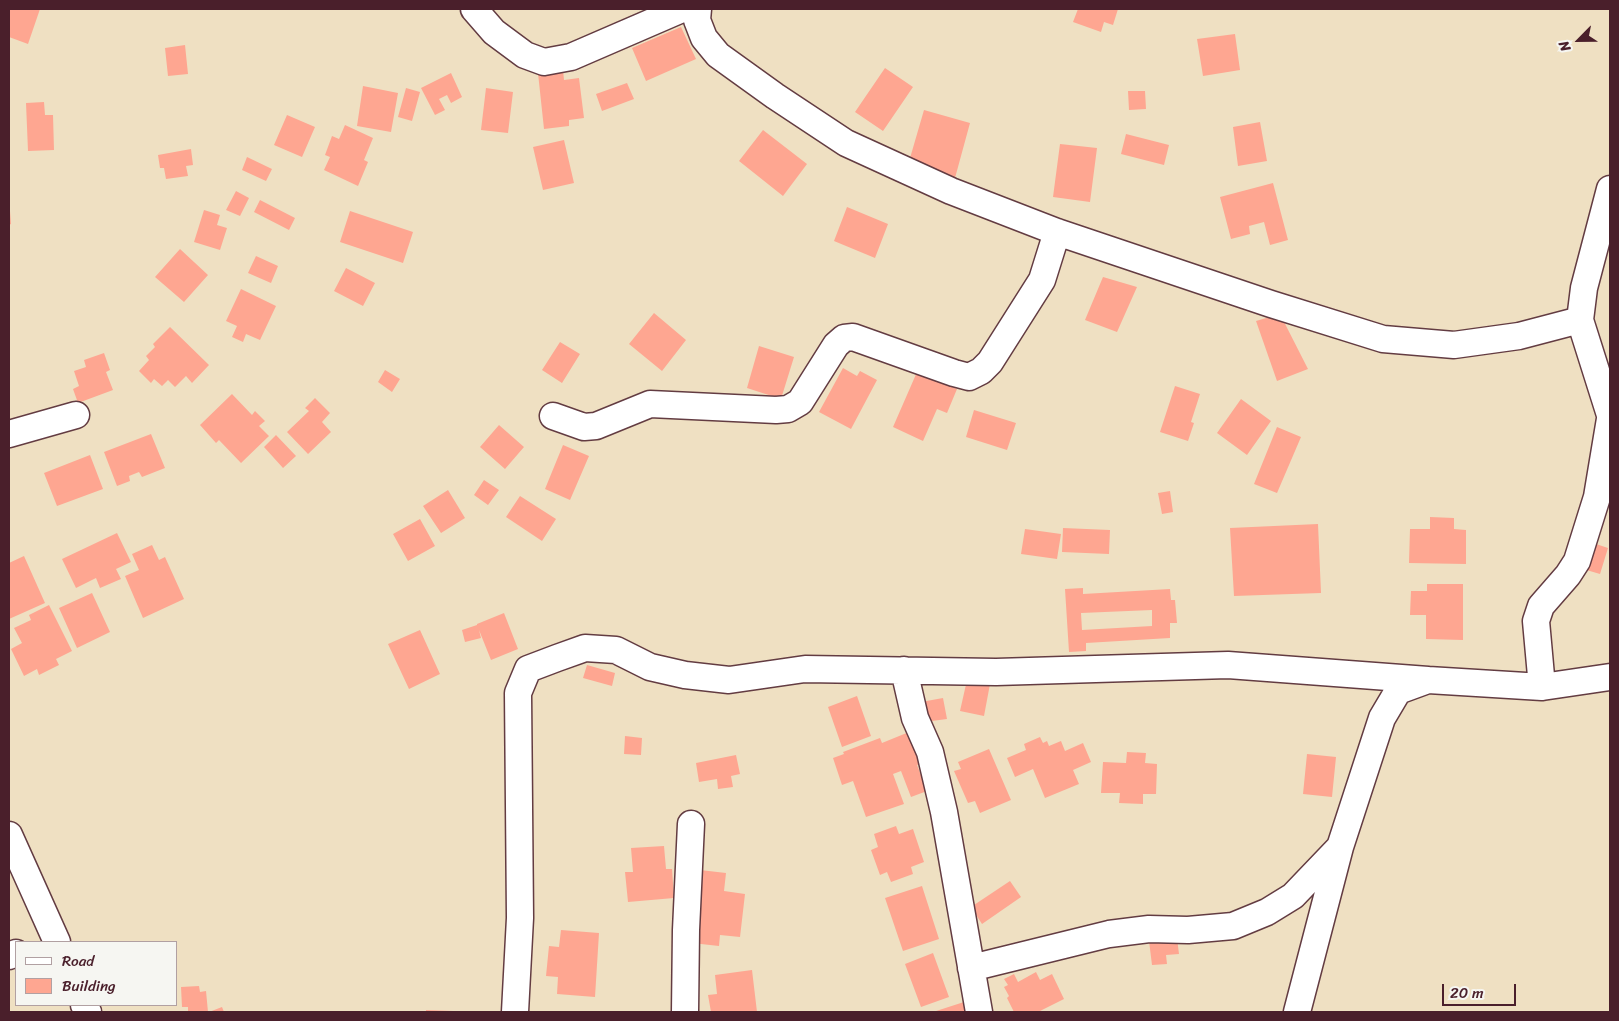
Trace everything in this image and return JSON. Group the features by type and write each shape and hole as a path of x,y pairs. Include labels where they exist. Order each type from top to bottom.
{"street":[{"path":"474,9 494,32 525,54 544,62 571,57 682,9"},
{"path":"698,9 697,20 704,38 718,55 846,143 951,191 1056,232 1271,304 1384,339 1454,345 1519,336 1580,320"},
{"path":"1610,189 1584,288 1580,320 1610,415"},
{"path":"553,416 584,427 596,426 650,404 788,409 800,402 836,345 844,338 853,337 969,377 981,371 990,362 1042,280 1056,232"},
{"path":"9,434 76,415"},
{"path":"1542,687 1536,621 1541,606 1568,575 1577,561 1597,496 1610,419"},
{"path":"515,1012 520,918 518,693 528,669 585,648 616,650 650,667 685,675 729,680 805,669 996,672 1228,665 1542,687 1610,677"},
{"path":"904,670 915,718 930,752 944,812 979,1012"},
{"path":"1297,1012 1340,847 1382,718 1398,691 1428,680"},
{"path":"686,1012 686,930 690,824"},
{"path":"9,835 56,941"},
{"path":"972,968 1109,934 1149,929 1188,930 1233,926 1267,912 1293,896 1340,847"}],"building":[{"path":"9,9 40,9 28,44 9,37"},
{"path":"1078,9 1118,9 1113,25 1104,22 1101,32 1073,22"},
{"path":"681,27 696,59 646,81 632,48"},
{"path":"1235,34 1240,70 1203,76 1197,39"},
{"path":"185,45 188,74 168,76 165,48"},
{"path":"885,68 913,87 883,131 855,112"},
{"path":"563,70 564,80 579,78 584,118 569,120 569,126 544,129 538,73"},
{"path":"451,73 462,97 451,103 447,95 439,99 445,110 435,115 421,88"},
{"path":"627,83 634,99 602,111 596,94"},
{"path":"363,86 398,93 391,132 357,126"},
{"path":"406,88 420,92 412,121 398,117"},
{"path":"486,88 513,92 508,133 481,130"},
{"path":"1128,91 1145,91 1146,109 1129,110"},
{"path":"44,102 45,115 53,115 54,150 28,151 26,103"},
{"path":"924,110 970,123 955,178 908,165"},
{"path":"287,115 315,127 302,157 274,145"},
{"path":"1260,122 1267,161 1238,166 1233,127"},
{"path":"345,125 373,138 364,160 368,162 358,186 324,170 330,157 325,155 332,136 339,139"},
{"path":"763,130 807,164 783,196 739,161"},
{"path":"1126,134 1169,145 1164,165 1121,154"},
{"path":"564,140 574,183 543,190 533,147"},
{"path":"1060,144 1097,148 1090,202 1053,197"},
{"path":"191,149 193,165 186,166 188,176 166,179 164,168 160,168 158,155"},
{"path":"247,157 272,169 266,181 242,170"},
{"path":"1273,183 1288,240 1270,245 1264,222 1249,226 1250,234 1231,239 1220,197"},
{"path":"236,191 249,198 240,216 226,210"},
{"path":"260,200 295,218 289,230 254,212"},
{"path":"847,207 888,224 875,258 834,241"},
{"path":"204,210 220,215 217,225 227,228 220,250 194,242"},
{"path":"9,211 11,224 9,225"},
{"path":"350,211 413,232 403,263 340,242"},
{"path":"180,249 208,275 184,302 155,277"},
{"path":"256,256 278,266 271,283 248,273"},
{"path":"346,268 375,283 363,306 334,291"},
{"path":"1103,277 1137,287 1117,332 1085,320"},
{"path":"241,289 276,306 260,340 246,334 243,342 232,337 237,326 226,321"},
{"path":"654,313 686,340 662,371 629,344"},
{"path":"1280,314 1308,369 1277,381 1256,321"},
{"path":"170,327 209,365 192,383 186,376 175,387 168,380 162,386 154,379 151,383 139,371 149,360 146,356 155,347 153,344"},
{"path":"560,342 580,354 562,383 542,370"},
{"path":"759,346 794,357 781,399 747,388"},
{"path":"104,353 110,370 106,372 113,390 78,403 73,389 79,386 74,371 86,367 84,360"},
{"path":"843,368 857,376 860,371 877,380 851,429 819,412"},
{"path":"385,370 400,379 392,392 378,382"},
{"path":"917,372 957,389 947,413 937,409 923,441 893,427"},
{"path":"1175,386 1200,394 1191,422 1194,423 1188,441 1160,432"},
{"path":"232,394 252,415 255,411 265,421 259,426 269,436 241,463 219,440 216,443 200,425"},
{"path":"315,398 330,413 322,422 331,432 308,454 287,432 309,411 305,408"},
{"path":"1241,399 1271,421 1247,455 1217,433"},
{"path":"974,410 1016,423 1007,450 966,437"},
{"path":"499,425 524,447 505,469 480,447"},
{"path":"1277,427 1301,437 1277,493 1254,484"},
{"path":"151,434 165,468 142,477 139,472 129,476 130,481 117,486 104,452"},
{"path":"276,435 296,456 283,468 264,447"},
{"path":"563,445 589,456 570,500 545,489"},
{"path":"90,455 103,489 57,506 44,473"},
{"path":"484,480 499,490 488,505 474,495"},
{"path":"448,490 465,518 441,533 423,506"},
{"path":"1170,491 1173,512 1162,514 1158,493"},
{"path":"520,496 556,519 542,541 506,517"},
{"path":"1430,517 1454,518 1454,529 1466,530 1466,564 1409,563 1410,529 1430,529"},
{"path":"420,519 435,546 408,561 393,534"},
{"path":"1318,524 1321,593 1234,596 1230,528"},
{"path":"1063,528 1110,530 1109,554 1062,552"},
{"path":"1025,529 1061,534 1057,559 1021,554"},
{"path":"117,533 131,562 116,569 121,579 100,588 96,578 76,588 62,559"},
{"path":"1590,542 1608,548 1600,574 1583,569"},
{"path":"152,545 159,560 165,557 184,599 143,618 125,576 139,570 132,554"},
{"path":"24,556 45,603 9,619 9,563"},
{"path":"1427,584 1463,584 1463,640 1426,639 1426,615 1410,615 1411,591 1427,591"},
{"path":"1083,588 1083,594 1170,589 1171,600 1175,600 1177,623 1170,623 1170,638 1086,643 1086,651 1069,652 1065,589","holes":["1152,610 1152,626 1082,630 1081,613"]},
{"path":"92,593 110,632 77,648 59,608"},
{"path":"49,605 72,651 56,659 59,665 39,675 37,669 24,676 11,649 22,643 14,628 31,620 29,615"},
{"path":"504,613 518,649 491,660 479,630 481,638 465,642 462,630"},
{"path":"420,630 440,674 409,689 388,644"},
{"path":"587,665 615,673 612,686 583,678"},
{"path":"967,680 990,684 984,716 960,711"},
{"path":"857,696 871,736 842,747 828,707"},
{"path":"943,698 947,719 924,722 921,702"},
{"path":"909,732 921,764 917,765 927,791 911,797 901,771 893,774 904,804 866,817 853,781 842,785 833,758 844,754 843,752 880,738 882,743"},
{"path":"625,736 642,738 641,755 624,754"},
{"path":"1040,737 1043,743 1047,741 1049,746 1061,741 1065,751 1083,743 1091,762 1073,770 1079,784 1045,798 1033,769 1015,777 1007,758 1026,750 1024,744"},
{"path":"989,749 1011,800 980,813 975,801 968,803 954,771 961,769 958,762"},
{"path":"1127,752 1146,753 1145,763 1157,764 1156,794 1143,794 1143,804 1119,803 1120,793 1101,793 1103,762 1126,763"},
{"path":"1307,754 1336,757 1332,797 1303,794"},
{"path":"736,755 740,774 731,776 733,787 718,789 717,779 699,782 696,763"},
{"path":"896,826 899,834 913,829 924,862 911,867 913,874 891,882 887,872 880,875 871,850 878,847 874,834"},
{"path":"664,846 666,869 672,869 674,898 628,902 625,872 633,872 631,848"},
{"path":"700,870 726,873 724,891 745,894 740,937 720,935 719,946 692,943"},
{"path":"1010,881 1021,897 982,924 971,907"},
{"path":"922,886 939,939 903,951 885,898"},
{"path":"561,930 599,933 595,997 557,994 558,977 546,976 549,946 559,947"},
{"path":"1177,938 1179,954 1166,955 1167,964 1152,965 1149,941"},
{"path":"933,953 949,997 921,1007 905,964"},
{"path":"752,970 757,1012 711,1012 708,995 717,994 715,975"},
{"path":"1036,972 1040,980 1052,974 1064,999 1038,1012 1014,1012 1007,998 1009,996 1004,987 1008,985 1004,979 1014,974 1018,982"},
{"path":"199,986 200,992 206,991 208,1012 188,1012 188,1007 182,1007 181,987"},
{"path":"964,1002 967,1012 933,1012"},
{"path":"222,1007 224,1012 209,1012"},
{"path":"426,1010 453,1011 453,1012 426,1012"}]}
